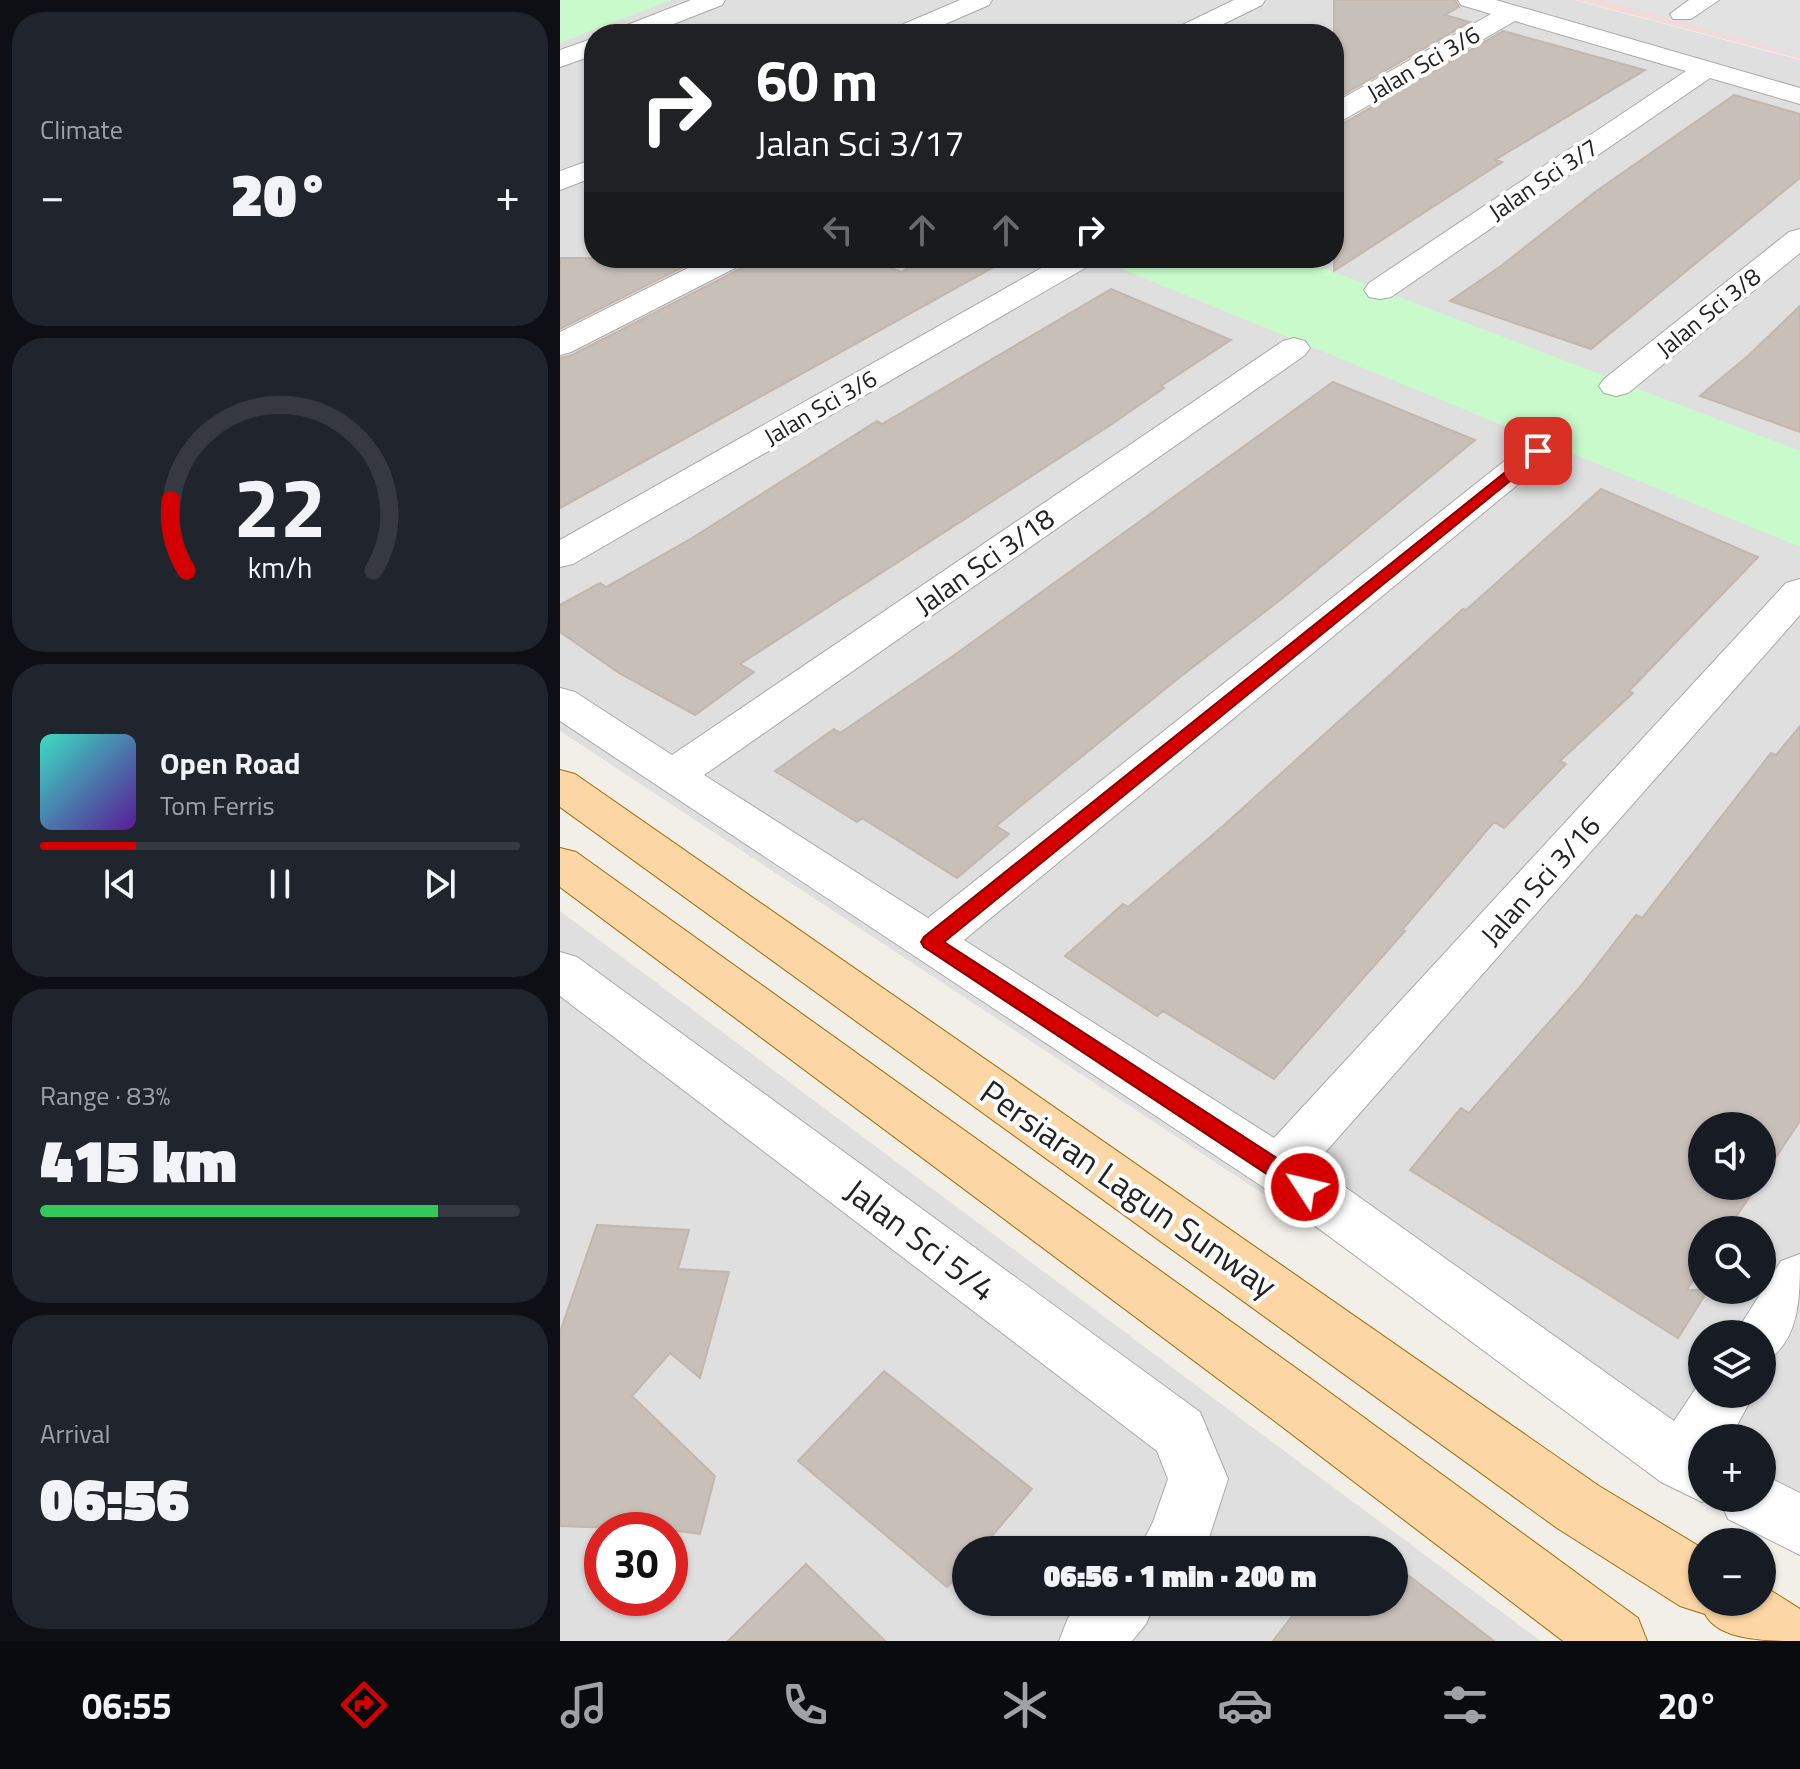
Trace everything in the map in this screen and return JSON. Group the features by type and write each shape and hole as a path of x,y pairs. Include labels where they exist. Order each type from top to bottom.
{"main road":[{"name":"Persiaran Lagun Sunway","path":"560,785 1578,1507 1688,1575"},
{"path":"560,864 1293,1400 1615,1641"},
{"path":"1753,1616 1793,1641"}],"street":[{"path":"652,24 713,0"},
{"path":"924,24 980,0"},
{"path":"1204,24 1253,0"},
{"path":"1470,0 1800,96"},
{"path":"1682,14 1707,0"},
{"name":"Jalan Sci 3/6","path":"1344,108 1512,12"},
{"path":"560,59 584,50"},
{"name":"Jalan Sci 3/7","path":"1380,290 1706,69"},
{"path":"560,181 584,171"},
{"name":"Jalan Sci 3/8","path":"1616,386 1800,238"},
{"path":"560,345 712,268"},
{"name":"Jalan Sci 3/6","path":"560,556 1064,268"},
{"name":"Jalan Sci 3/18","path":"673,775 1294,348"},
{"path":"930,942 1538,451"},
{"name":"Jalan Sci 3/16","path":"1279,1169 1800,591"},
{"path":"560,702 1279,1169 1688,1464"},
{"name":"Jalan Sci 5/4","path":"560,970 1179,1432 1198,1479 1179,1536"},
{"path":"1773,1320 1800,1278"},
{"path":"1775,1512 1800,1525"},
{"path":"1091,1641 1112,1616"}],"shaded area":[{"path":"560,0 1574,0 1800,60 1800,1547 1773,1512 1776,1512 1776,1424 1688,1424 1688,1474 560,731"},
{"path":"1576,0 1800,0 1800,59"},
{"path":"1602,0 1800,0 1800,56"},
{"path":"560,911 1399,1536 952,1536 952,1616 1408,1616 1408,1543 1541,1641 560,1641"}],"green space":[{"path":"560,0 671,0 609,24 584,24 584,34 560,43"},
{"path":"1119,268 1324,268 1800,451 1800,547"}],"building":[{"path":"1334,0 1455,0 1459,7 1445,15 1470,22 1344,94 1344,24 1334,24"},
{"path":"1503,31 1645,70 1495,160 1502,162 1344,265 1344,123"},
{"path":"1734,95 1800,114 1800,178 1591,349 1450,301 1501,266 1595,192"},
{"path":"560,258 584,258 584,268 681,268 560,329"},
{"path":"742,268 892,268 901,272 908,268 992,268 560,508 560,358 572,355"},
{"path":"1111,289 1231,340 1161,386 1164,388 1109,426 740,664 754,672 695,715 619,673 560,632 560,605 600,583 606,587 692,538 877,421 882,424"},
{"path":"1800,306 1800,432 1700,396 1749,355"},
{"path":"1333,382 1475,440 1284,597 996,826 1009,834 957,878 862,818 857,822 775,771 834,729 840,733 953,656"},
{"path":"1601,489 1758,557 1629,691 1633,693 1560,761 1566,764 1504,828 1494,822 1402,930 1405,931 1274,1079 1163,1011 1157,1016 1065,956 1123,904 1128,907 1223,826"},
{"path":"1800,726 1800,1121 1776,1157 1776,1112 1688,1112 1688,1200 1747,1200 1737,1216 1688,1216 1688,1304 1699,1304 1678,1338 1410,1170 1461,1108 1469,1113 1580,987 1636,915 1642,918 1771,753 1776,755"},
{"path":"597,1225 689,1230 678,1269 729,1272 700,1378 670,1353 632,1396 715,1476 700,1534 688,1532 688,1512 584,1512 584,1527 560,1526 560,1332"},
{"path":"884,1371 1032,1489 992,1536 952,1536 952,1581 947,1587 798,1461"},
{"path":"806,1564 885,1641 728,1641"},
{"path":"1408,1575 1494,1641 1273,1641 1292,1616 1408,1616"}],"route":[{"path":"1305,1187 930,942 1538,451"}]}
